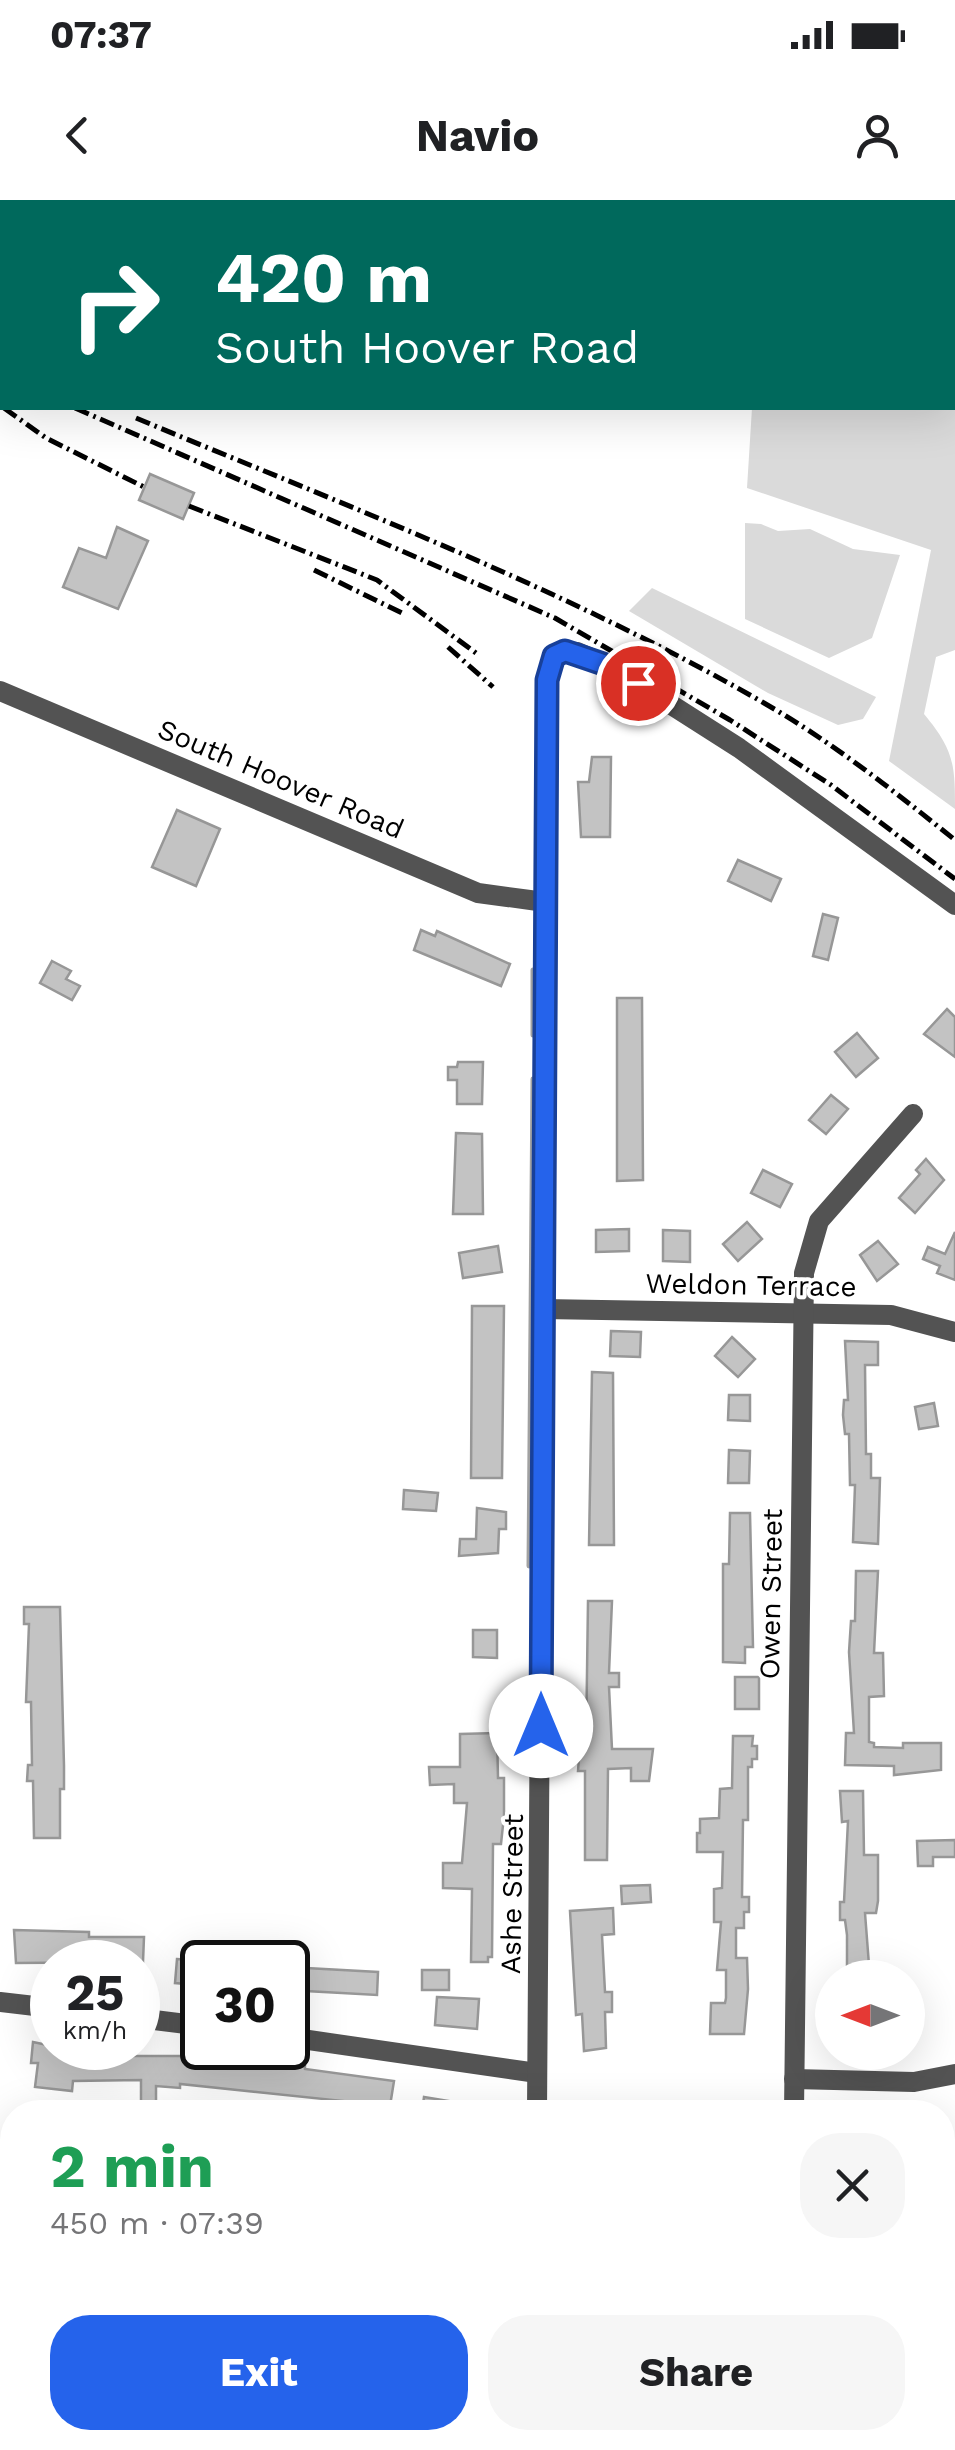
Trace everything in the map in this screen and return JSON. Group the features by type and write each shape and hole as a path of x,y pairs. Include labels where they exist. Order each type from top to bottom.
{"street":[{"name":"Ashe Street","path":"536,2100 547,680 554,656 565,651 577,652 643,686 767,768 955,905"},
{"name":"South Hoover Road","path":"0,691 478,893 545,902"},
{"name":"Owen Street","path":"794,2100 802,1313 806,1261 819,1221 913,1114"},
{"name":"Weldon Terrace","path":"544,1309 890,1315 955,1332"},
{"path":"0,2002 30,2005"},
{"path":"310,2040 537,2073"},
{"path":"794,2079 914,2082 955,2074"}],"shaded area":[{"path":"752,410 955,410 955,650 936,657 924,714 951,758 955,809 889,761 931,550 747,488"},
{"path":"745,523 778,531 810,529 853,549 900,555 872,638 829,658 745,619"},
{"path":"652,588 876,697 863,719 838,725 768,693 629,611"}],"building":[{"path":"150,474 194,493 183,519 139,500"},
{"path":"117,527 148,541 118,609 63,587 79,548 106,558"},
{"path":"592,757 611,757 610,837 581,837 578,782 589,782"},
{"path":"177,810 220,829 196,886 152,867"},
{"path":"738,860 781,879 771,901 728,881"},
{"path":"823,914 838,918 828,960 813,956"},
{"path":"421,930 435,936 437,931 510,964 501,986 414,950"},
{"path":"52,961 71,971 66,979 80,986 72,1000 40,983"},
{"path":"617,998 642,998 643,1180 617,1181"},
{"path":"947,1009 955,1017 955,1057 924,1034"},
{"path":"857,1033 878,1058 856,1077 835,1052"},
{"path":"458,1062 483,1062 482,1104 457,1104 457,1080 448,1080 448,1067 457,1067"},
{"path":"831,1095 848,1109 826,1134 809,1120"},
{"path":"456,1133 482,1134 483,1214 453,1214"},
{"path":"926,1159 944,1180 915,1213 899,1198 920,1174 916,1170"},
{"path":"763,1170 792,1184 780,1207 751,1193"},
{"path":"747,1222 762,1239 738,1261 723,1244"},
{"path":"629,1229 629,1251 596,1252 596,1230"},
{"path":"663,1230 690,1231 690,1262 663,1261"},
{"path":"955,1232 955,1280 937,1273 940,1266 923,1259 928,1247 945,1254"},
{"path":"878,1241 898,1264 877,1281 860,1255"},
{"path":"498,1246 502,1272 463,1278 459,1253"},
{"path":"472,1306 504,1306 502,1478 471,1478"},
{"path":"611,1331 641,1332 640,1357 610,1356"},
{"path":"732,1337 755,1359 738,1377 715,1356"},
{"path":"845,1341 878,1342 878,1365 865,1365 866,1454 871,1454 871,1478 880,1478 878,1544 853,1542 855,1485 850,1485 849,1434 845,1434 843,1415 844,1400 848,1400"},
{"path":"592,1372 613,1373 614,1545 589,1545"},
{"path":"729,1395 750,1395 750,1421 728,1420"},
{"path":"934,1403 938,1426 919,1429 915,1407"},
{"path":"729,1450 750,1451 749,1483 728,1483"},
{"path":"404,1490 438,1493 436,1511 403,1509"},
{"path":"477,1508 506,1512 506,1529 499,1529 498,1553 459,1556 460,1539 476,1539"},
{"path":"730,1513 750,1513 753,1647 745,1647 745,1663 723,1662 723,1564 729,1564"},
{"path":"856,1571 878,1571 874,1653 883,1653 884,1696 869,1697 869,1742 874,1747 903,1748 903,1743 941,1743 941,1770 894,1775 894,1766 845,1765 846,1733 854,1733 849,1652 851,1621 855,1621"},
{"path":"588,1601 612,1601 609,1673 619,1673 619,1687 609,1687 612,1749 653,1749 649,1781 631,1781 631,1768 608,1769 607,1860 585,1860 585,1771 578,1771 580,1744 586,1744"},
{"path":"24,1607 60,1607 64,1789 60,1789 60,1838 34,1838 33,1781 27,1781 28,1765 32,1765 31,1702 26,1702 29,1624 24,1624"},
{"path":"473,1630 497,1630 497,1658 473,1657"},
{"path":"735,1677 759,1677 759,1709 735,1709"},
{"path":"497,1733 498,1778 504,1778 504,1816 501,1844 493,1844 492,1957 488,1957 488,1962 471,1962 472,1889 443,1888 443,1863 462,1863 467,1803 454,1803 454,1784 430,1785 429,1767 460,1767 460,1734"},
{"path":"733,1736 753,1736 752,1746 757,1746 757,1759 752,1759 752,1767 748,1767 748,1820 743,1820 742,1897 749,1897 749,1912 744,1912 744,1928 736,1928 736,1958 747,1958 748,1989 744,2034 710,2034 711,2003 725,2003 726,1998 726,1970 717,1970 721,1922 714,1922 714,1889 722,1888 723,1852 697,1852 697,1833 700,1819 719,1818 720,1789 732,1788"},
{"path":"840,1791 863,1791 864,1855 878,1855 876,1913 865,1913 869,1960 847,1960 840,1902 844,1902 848,1821 842,1822"},
{"path":"955,1840 955,1857 933,1857 933,1866 918,1866 917,1841"},
{"path":"650,1885 651,1902 622,1904 621,1886"},
{"path":"613,1908 614,1934 602,1935 605,1992 612,1992 612,2012 605,2012 606,2048 584,2051 582,2014 576,2015 570,1911"},
{"path":"14,1930 144,1937 30,1940 30,1963 16,1963"},
{"path":"177,1959 180,1959 180,1983 175,1983"},
{"path":"310,1968 378,1972 377,1995 310,1991"},
{"path":"422,1970 449,1970 449,1990 422,1990"},
{"path":"437,1997 479,1999 477,2029 435,2025"},
{"path":"160,2056 180,2056 180,2070 310,2070 394,2081 391,2100 333,2100 180,2084 180,2088 156,2086 156,2100 141,2100 141,2080 73,2081 72,2091 35,2087 37,2070 160,2070"}],"waterway":[{"path":"533,970 533,1035"},
{"path":"529,1566 533,1079"}],"railway":[{"path":"7,410 46,438 144,487"},
{"path":"80,410 555,618 730,720 831,785 955,879"},
{"path":"136,418 455,551 688,661 814,734 955,840"},
{"path":"189,506 377,580 476,653"},
{"path":"314,570 404,614"},
{"path":"448,647 493,687"}],"route":[{"path":"541,1726 547,680 554,656 565,651 612,667 638,683"}]}
